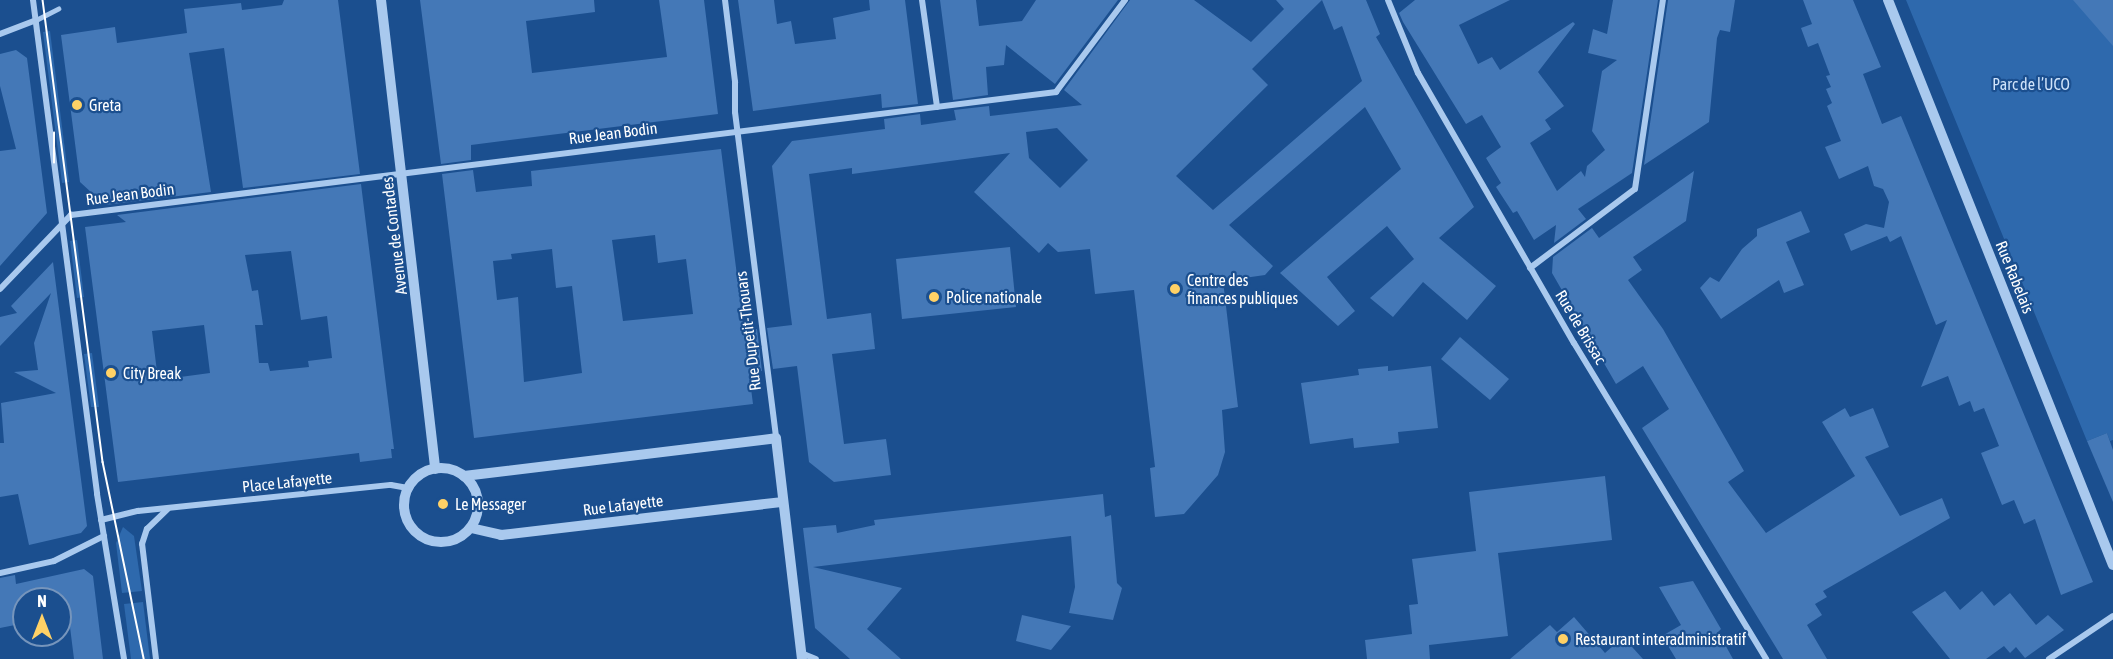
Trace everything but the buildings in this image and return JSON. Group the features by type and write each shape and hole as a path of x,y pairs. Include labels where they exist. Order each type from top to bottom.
{"street":[{"path":"33,0 101,520 124,659"},
{"name":"Avenue de Contades","path":"381,0 435,469"},
{"name":"Rue Dupetit-Thouars","path":"725,0 776,438 781,502 801,656"},
{"path":"922,0 937,107"},
{"name":"Rue Jean Bodin","path":"61,224 71,215 1056,92 1125,0"},
{"name":"Rue de Brissac","path":"1388,0 1418,73 1530,268 1766,659"},
{"path":"1530,268 1635,189 1663,0"},
{"name":"Rue Rabelais","path":"1888,0 2113,565"},
{"path":"0,34 36,20"},
{"path":"0,289 61,224"},
{"path":"464,476 776,438"},
{"path":"435,469 451,469 464,476 474,488 478,502 471,528 447,542 420,536 405,516 408,488 420,474 435,469"},
{"name":"Place Lafayette","path":"101,520 138,511 391,485 408,488"},
{"name":"Rue Lafayette","path":"471,528 501,535 781,502"},
{"path":"156,659 143,540 147,529 168,509"},
{"path":"0,573 54,561 104,536"},
{"path":"2049,659 2113,616"},
{"path":"801,656 816,659"}],"lane":[{"path":"36,20 58,9"}],"green space":[{"name":"Parc de l’UCO","path":"1906,0 2113,0 2113,440 2110,441 2107,433 2087,441"},
{"path":"50,31 69,182 62,183 43,32"},
{"path":"77,240 84,297 77,298 70,241"},
{"path":"92,353 99,407 91,407 84,354"},
{"path":"123,527 134,536 142,591 122,593 116,543"},
{"path":"143,602 150,659 131,659 124,604"}],"tram line":[{"path":"43,0 103,462 144,659"},
{"path":"54,133 54,163"}],"place":[{"name":"Greta","path":"77,105"},
{"name":"Centre des finances publiques","path":"1175,289"},
{"name":"Police nationale","path":"934,297"},
{"name":"City Break","path":"111,373"},
{"name":"Le Messager","path":"443,504"},
{"name":"Restaurant interadministratif","path":"1563,639"}]}
